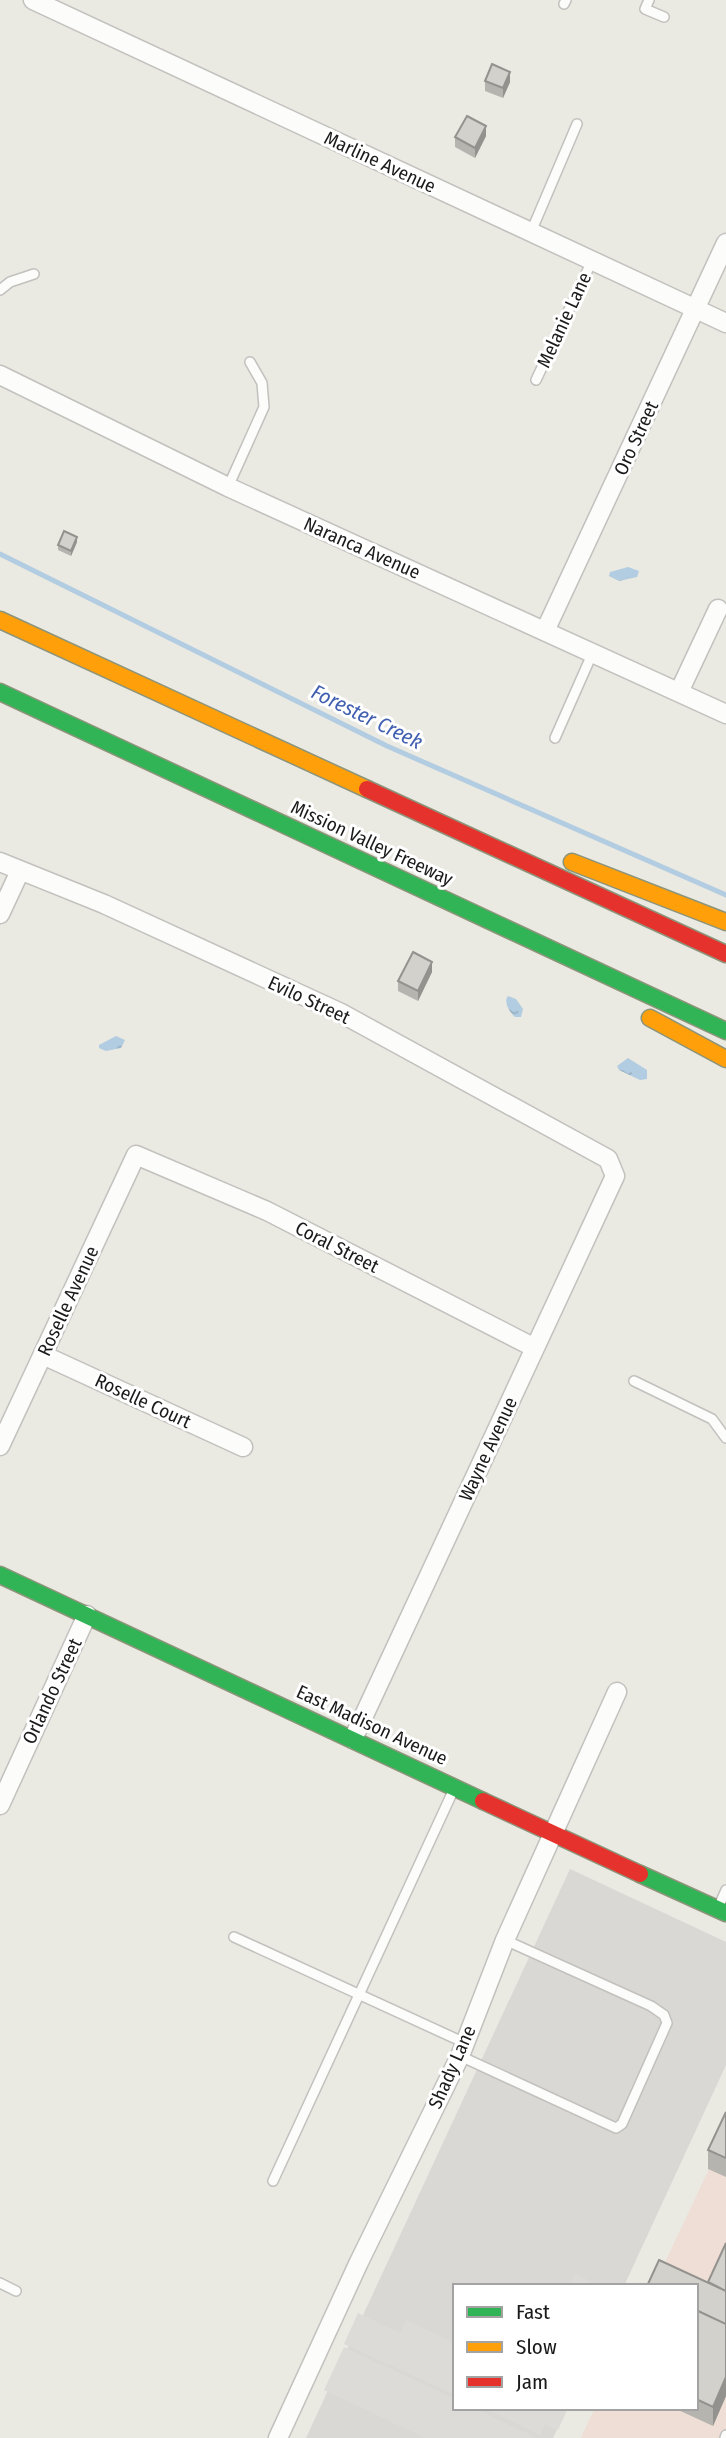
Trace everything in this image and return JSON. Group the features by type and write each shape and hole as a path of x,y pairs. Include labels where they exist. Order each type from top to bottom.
{"main road":[{"path":"0,620 726,954"},
{"name":"Mission Valley Freeway","path":"0,692 726,1031"},
{"path":"380,794 536,849"},
{"path":"562,858 726,922"},
{"path":"560,954 609,995"},
{"path":"633,1008 726,1059"},
{"name":"East Madison Avenue","path":"0,1575 722,1911"}],"street":[{"name":"Marline Avenue","path":"33,0 726,323"},
{"name":"Oro Street","path":"545,631 726,243"},
{"name":"Naranca Avenue","path":"0,375 228,487 726,714"},
{"path":"679,692 718,609"},
{"name":"Evilo Street","path":"0,862 104,904 341,1013 608,1159"},
{"path":"0,914 20,871"},
{"name":"Coral Street","path":"136,1155 267,1211 535,1348"},
{"name":"Roselle Avenue","path":"0,1446 136,1155"},
{"name":"Wayne Avenue","path":"353,1739 615,1176 608,1159"},
{"name":"Roselle Court","path":"43,1355 243,1447"},
{"name":"Orlando Street","path":"0,1805 87,1615"},
{"name":"Shady Lane","path":"278,2438 462,2049 505,1940 617,1692"}],"lane":[{"path":"649,0 645,9 664,17"},
{"path":"531,232 577,124"},
{"name":"Melanie Lane","path":"536,380 592,261"},
{"path":"0,290 10,282 34,274"},
{"path":"228,487 264,407 262,383 250,362"},
{"path":"555,738 593,652"},
{"path":"634,1381 712,1419 726,1438"},
{"path":"273,2181 455,1787"},
{"path":"722,1911 726,1890"},
{"path":"234,1937 358,1994 616,2128 622,2124 667,2023 664,2015 651,2006 505,1940"},
{"path":"0,2283 16,2291"}],"shaded area":[{"path":"570,1869 726,1942 726,2065 625,2284 453,2284 453,2410 566,2410 553,2438 306,2438"},
{"path":"726,2133 726,2438 581,2438 594,2410 698,2410 698,2284 655,2284"},
{"path":"575,2274 597,2284 571,2284"},
{"path":"358,2313 400,2333 406,2320 453,2342 453,2394 344,2344"},
{"path":"344,2347 453,2398 453,2410 478,2410 537,2438 425,2438 324,2390"},
{"path":"487,2410 567,2410 558,2430 545,2425 540,2435"}],"water":[{"path":"628,567 639,571 637,577 619,581 609,576 610,572"},
{"path":"508,996 516,999 523,1009 521,1017 515,1017 509,1010 506,1001"},
{"path":"116,1036 125,1040 121,1048 106,1051 99,1048 99,1045"},
{"path":"628,1058 647,1070 647,1079 640,1080 619,1070 617,1066"}],"building":[{"path":"492,64 510,72 503,88 485,81"},
{"path":"467,116 486,126 475,148 455,137"},
{"path":"64,531 77,537 71,551 58,545"},
{"path":"413,952 432,962 418,991 398,981"},
{"path":"726,2112 726,2158 708,2150"},
{"path":"726,2243 726,2291 708,2282"},
{"path":"659,2260 726,2291 726,2324 698,2311 698,2284 648,2284"},
{"path":"698,2311 726,2324 726,2377 713,2407 698,2400"}],"waterway":[{"name":"Forester Creek","path":"0,554 387,746 726,895"}],"traffic: fast":[{"path":"0,692 726,1031"},
{"path":"0,1575 483,1801"},
{"path":"640,1874 726,1913"}],"traffic: slow":[{"path":"0,620 367,789"},
{"path":"572,862 726,922"},
{"path":"650,1018 726,1059"}],"traffic: jam":[{"path":"367,789 726,954"},
{"path":"483,1801 640,1874"}]}
